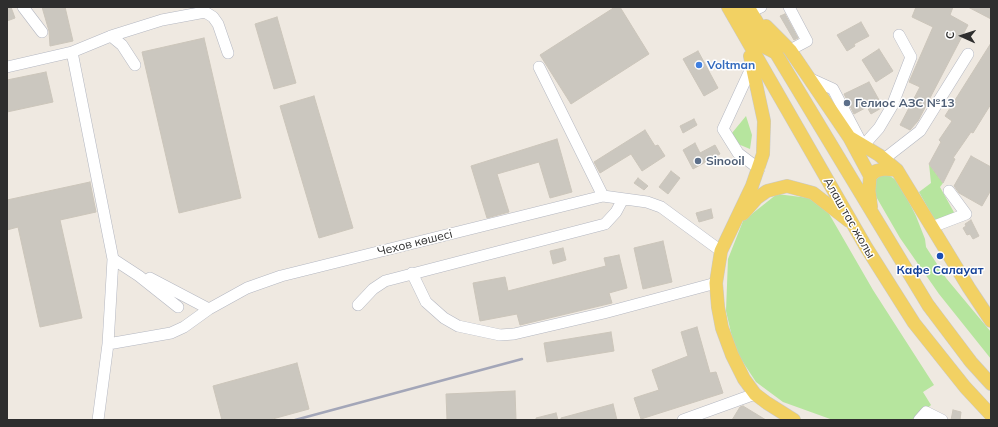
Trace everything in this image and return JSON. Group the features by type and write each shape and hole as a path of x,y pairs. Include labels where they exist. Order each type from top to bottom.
{"main road":[{"path":"730,10 744,16 759,44 776,53"},
{"name":"Алаш тас жолы","path":"730,10 853,224 914,323 965,387 991,415"},
{"path":"754,10 790,50 849,137 870,176 869,200 873,217"},
{"name":"Алаш тас жолы","path":"754,10 776,53 873,217 928,305 971,362 991,384"},
{"path":"746,39 753,64 764,122 763,154 759,169 721,250 716,283 722,328 732,355 744,378 755,394 790,419"},
{"path":"849,137 884,159 897,170 969,288 991,321"},
{"path":"870,176 876,171 884,169 897,170"},
{"path":"728,234 757,198 767,191 787,186 813,192 853,224"}],"lane":[{"path":"23,7 42,32"},
{"path":"789,7 807,41 790,50"},
{"path":"7,67 72,52 111,36 162,20 205,12 218,24 228,53"},
{"path":"811,79 833,89 863,146 879,128 892,106 911,57 899,35"},
{"path":"111,36 122,45 136,66"},
{"path":"72,52 113,259 108,344 98,420"},
{"path":"884,159 920,131 968,54"},
{"path":"753,64 723,129 738,153 759,169"},
{"path":"540,67 602,196"},
{"path":"932,227 966,214 949,191"},
{"name":"Чехов көшесі","path":"108,344 172,333 184,327 209,309 247,288 281,276 602,196 648,202 661,207 721,250"},
{"path":"358,305 373,289 385,281 605,224 616,212 624,199"},
{"path":"113,259 139,276 178,307"},
{"path":"412,274 426,302 444,318 458,326 500,335 514,334 604,313 716,283"},
{"path":"139,276 150,278 209,309"},
{"path":"683,420 755,394"},
{"path":"919,420 926,412 942,420"}],"green space":[{"path":"746,116 752,135 750,149 738,144 732,133"},
{"path":"929,164 943,183 940,187 956,216 935,221 919,192 931,183"},
{"path":"885,175 896,180 902,188 916,216 925,239 926,247 946,278 991,332 991,359 939,294 900,238 874,193 873,182 877,176"},
{"path":"777,194 809,198 828,212 873,290 934,385 923,392 931,405 915,420 833,420 783,402 756,382 735,350 726,311 728,259 743,221"}],"building":[{"path":"7,7 11,7 15,18 7,21"},
{"path":"42,7 65,7 73,41 50,46 49,31"},
{"path":"615,7 620,7 649,54 571,104 540,55"},
{"path":"916,7 953,7 950,15 968,25 918,121 910,130 900,125 920,87 909,82 933,27 912,17"},
{"path":"968,7 991,7 991,19"},
{"path":"785,14 798,38 794,40 780,16"},
{"path":"277,17 296,83 274,89 255,24"},
{"path":"861,22 869,36 854,44 855,46 847,51 837,35"},
{"path":"204,38 241,198 179,213 142,52"},
{"path":"991,43 991,104 973,133 971,132 953,158 955,159 943,183 929,164 941,142 939,140 952,121 945,116"},
{"path":"879,49 893,71 876,82 862,60"},
{"path":"698,51 718,88 704,96 683,59"},
{"path":"46,72 53,102 7,112 7,80"},
{"name":"Гелиос АЗС №13","path":"869,82 883,107 871,114 867,107 854,114 844,94"},
{"path":"314,96 353,228 319,238 280,106"},
{"path":"694,119 697,125 683,133 680,126"},
{"path":"645,130 655,146 658,145 665,156 642,171 631,154 600,173 594,162"},
{"path":"557,139 572,192 550,198 539,162 497,174 509,212 487,218 471,166"},
{"name":"Sinooil","path":"695,143 700,153 715,145 720,154 693,169 683,150"},
{"path":"971,156 991,167 991,190 982,206 959,193 954,186"},
{"path":"671,171 680,178 668,194 659,187"},
{"path":"638,178 648,186 644,190 634,183"},
{"path":"90,182 96,212 60,220 82,318 40,327 18,227 7,230 7,200"},
{"path":"711,209 713,218 699,222 696,213"},
{"path":"971,220 979,236 973,239 970,234 967,235 963,228 966,226 965,224"},
{"path":"663,241 672,282 643,289 634,248"},
{"path":"563,248 566,260 553,264 550,251"},
{"path":"619,255 627,288 609,293 612,303 520,325 517,314 480,321 473,283 505,277 508,291 606,266 604,258"},
{"path":"697,327 710,373 716,372 723,393 641,419 634,398 659,390 652,370 688,356 681,332"},
{"path":"611,332 614,351 547,362 544,343"},
{"path":"297,363 309,409 269,420 222,420 213,386"},
{"path":"515,391 516,420 447,420 446,394"},
{"path":"613,404 617,420 561,420 561,418"},
{"path":"743,406 766,420 732,420 740,407"},
{"path":"953,410 961,412 960,420 951,420"},
{"path":"556,413 558,420 536,420 536,418"}],"railway":[{"path":"295,420 522,359"}],"place":[{"name":"Voltman","path":"699,65"},
{"name":"Гелиос АЗС №13","path":"847,103"},
{"name":"Sinooil","path":"698,161"},
{"name":"Кафе Салауат","path":"940,256"}]}
